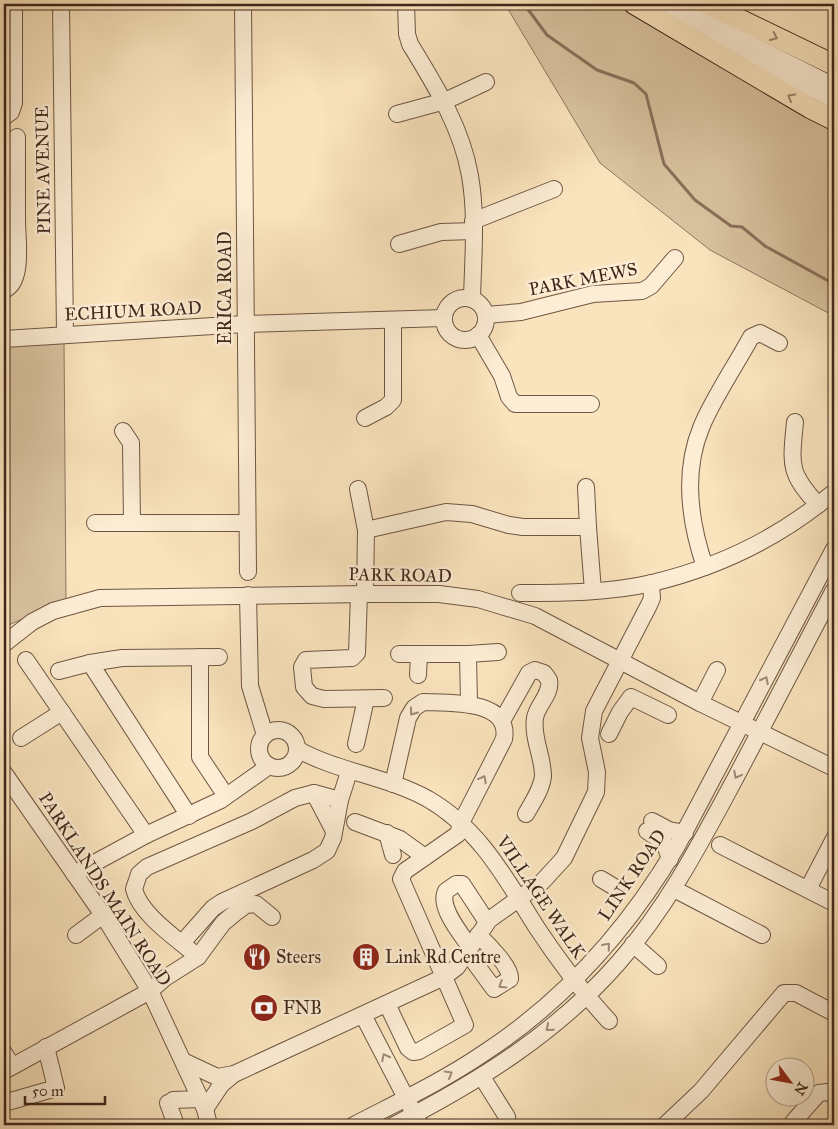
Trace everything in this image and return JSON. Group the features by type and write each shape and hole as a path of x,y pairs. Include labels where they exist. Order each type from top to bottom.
{"main road":[{"path":"634,4 810,108 834,120"},
{"path":"708,4 834,66"}],"street":[{"path":"4,117 12,112 14,103 9,43 14,4"},
{"name":"PINE AVENUE","path":"61,4 65,335"},
{"name":"ERICA ROAD","path":"243,4 248,572"},
{"path":"406,4 407,34 410,44 445,101 470,175 474,226 472,299"},
{"path":"656,4 712,38 834,100"},
{"path":"679,4 719,28 834,86"},
{"path":"397,114 445,101 486,82"},
{"path":"4,290 12,286 16,277 10,218 17,137"},
{"path":"400,244 441,232 474,226 554,189"},
{"name":"PARK MEWS","path":"486,315 521,312 593,294 642,290 650,286 675,258"},
{"path":"466,297 472,299 482,306 486,315 486,323 478,335 472,338 459,339 448,331 444,318 445,312 453,301 466,297"},
{"name":"ECHIUM ROAD","path":"4,339 245,324 444,318"},
{"path":"365,418 389,405 394,396 393,320"},
{"path":"706,567 694,525 690,482 692,461 701,427 751,337 760,333 779,343"},
{"path":"478,335 502,376 509,397 515,404 591,404"},
{"path":"795,422 793,469 798,482 818,505"},
{"path":"123,431 131,443 132,524"},
{"path":"586,486 593,591"},
{"path":"358,489 366,530 356,656 352,658 311,658 305,661 302,667 304,686 312,696 324,700 384,698"},
{"path":"520,593 593,591 651,583 706,567 740,553 780,531 834,492"},
{"path":"366,530 446,512 472,514 509,525 523,527 588,527"},
{"path":"95,524 247,523"},
{"name":"LINK ROAD","path":"354,1125 467,1064 509,1036 574,981 632,916 670,859 685,832 834,549"},
{"path":"183,1061 217,1077 234,1074 444,977 457,967 476,939 519,898 571,862 596,792 597,772 590,731 594,711 652,598 651,583"},
{"path":"394,1125 417,1120 537,1039 586,996 633,944 674,889 698,849 834,590"},
{"name":"PARK ROAD","path":"4,632 75,604 100,598 439,594 494,602 534,616 700,703 834,768"},
{"path":"248,595 250,686 255,702 270,732"},
{"name":"PARK ROAD","path":"4,644 32,622"},
{"path":"399,654 498,652"},
{"path":"418,675 419,654"},
{"path":"468,654 469,704"},
{"path":"60,671 90,663 122,658 219,657"},
{"path":"200,658 200,753 202,762 221,790"},
{"path":"26,660 146,835"},
{"path":"90,663 185,809"},
{"path":"502,721 529,674 535,670 544,673 550,680 550,688 537,711 534,723 543,776 541,786 526,814"},
{"path":"700,703 717,670"},
{"path":"609,734 620,712 631,697 668,715"},
{"path":"356,744 366,699"},
{"path":"599,701 620,712"},
{"path":"387,1004 408,1048 413,1052 419,1051 465,1024 401,882 405,871 458,834 461,823 504,739 505,732 502,721 484,709 469,704 423,702 414,708 408,718 393,784"},
{"path":"21,738 62,712"},
{"path":"265,762 282,768 295,755 290,734 270,732"},
{"path":"265,762 259,746 270,732"},
{"name":"VILLAGE WALK","path":"295,755 393,784 428,799 461,823 482,844 574,981 609,1021"},
{"path":"74,874 146,835 167,826 185,809 221,790 239,785 265,762"},
{"path":"182,943 201,920 222,902 322,856 329,847 349,772"},
{"name":"PARKLANDS MAIN ROAD","path":"4,773 103,915 150,991 205,1111 218,1125"},
{"path":"198,957 153,918 139,900 134,889 135,882 146,867 252,821 295,798 314,793 340,800"},
{"path":"314,793 334,831"},
{"path":"355,822 387,834 413,847 425,857"},
{"path":"167,826 180,851"},
{"path":"670,859 664,842 649,826 685,832"},
{"path":"387,834 393,855"},
{"path":"808,889 834,839"},
{"path":"720,845 834,903"},
{"path":"601,880 616,888"},
{"path":"674,889 762,935"},
{"path":"6,1063 46,1047 150,991 198,957 223,924 246,905 256,904 272,916"},
{"path":"76,935 103,915"},
{"path":"633,944 658,966"},
{"path":"664,1125 701,1091 784,993 796,994 834,1013"},
{"path":"363,1015 417,1120"},
{"path":"4,1103 56,1088 46,1047"},
{"path":"191,1080 173,1100 205,1111 221,1085 234,1074"},
{"path":"482,1077 507,1117 505,1125"},
{"path":"794,1121 819,1093 827,1092 834,1095"},
{"path":"168,1103 176,1125"}],"shaded area":[{"path":"505,4 616,4 678,42 834,131 834,316 710,250 600,163"},
{"path":"64,341 66,600 4,627 4,345"}],"waterway":[{"path":"524,4 547,35 597,70 634,83 646,94 664,164 695,200 731,226 742,227 765,246 834,284"}],"place":[{"name":"Steers","path":"257,957"},
{"name":"Link Rd Centre","path":"366,957"},
{"name":"FNB","path":"264,1008"}]}
